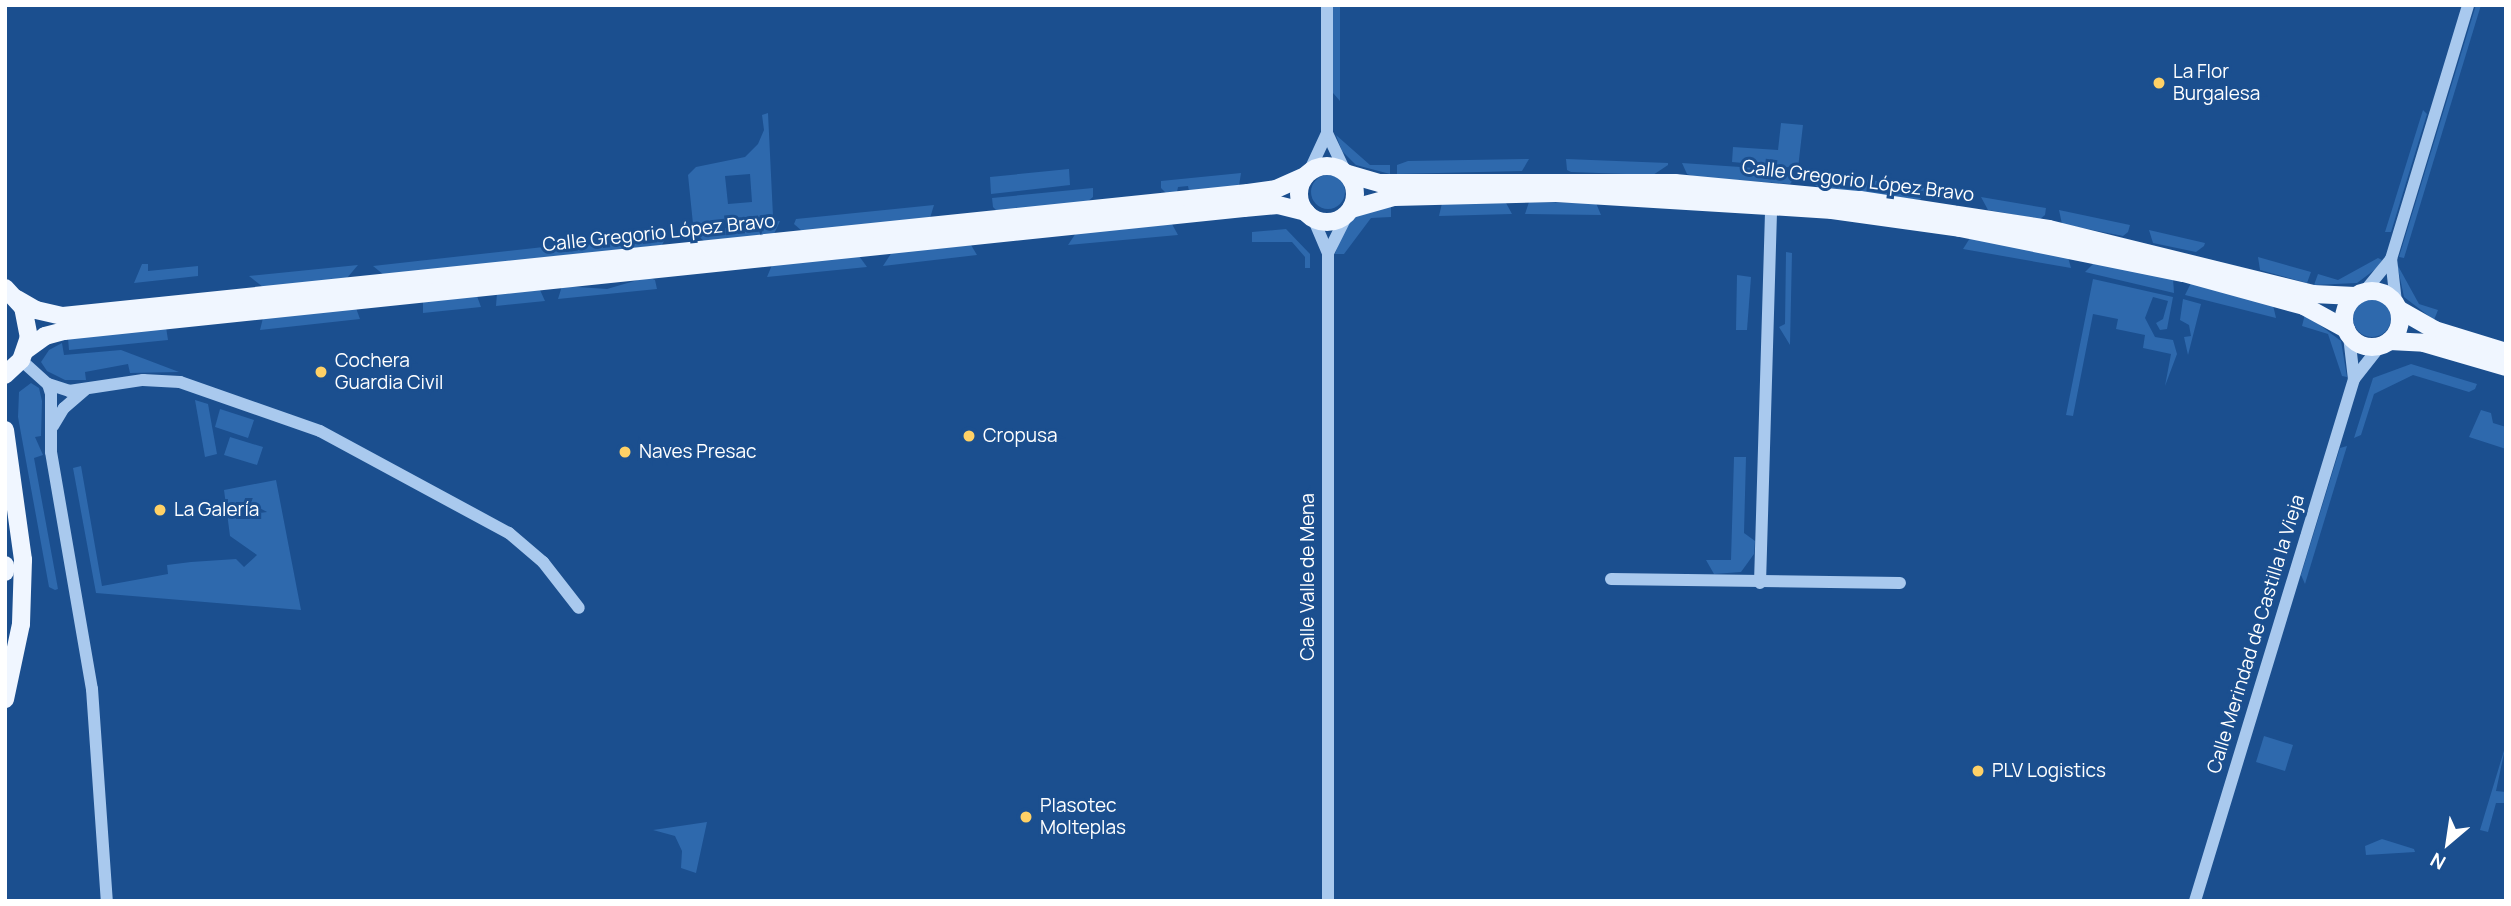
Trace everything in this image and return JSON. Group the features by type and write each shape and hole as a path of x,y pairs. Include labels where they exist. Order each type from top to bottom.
{"main road":[{"path":"1326,165 1346,173 1356,194 1350,211 1328,222 1309,215 1299,194 1307,174 1326,165"},
{"name":"Calle Gregorio López Bravo","path":"1346,173 1380,183 1675,183 1860,200 2049,229 2313,294 2360,294"},
{"name":"Calle Gregorio López Bravo","path":"11,294 46,314 63,316 1258,192 1307,174"},
{"name":"Calle Gregorio López Bravo","path":"1350,211 1394,197 1531,193 1771,205 1959,228 2141,263 2304,306 2347,332"},
{"name":"Calle Gregorio López Bravo","path":"6,376 23,355 54,333 77,330 1244,208 1278,205 1309,215"},
{"path":"2506,352 2435,330 2378,291 2360,294 2345,311 2347,332 2360,344 2424,343 2506,368"},
{"path":"11,294 29,327 23,355"},
{"path":"2385,344 2400,327 2398,306"},
{"path":"5,430 20,520 23,597 5,699"},
{"path":"5,565 5,572"}],"street":[{"path":"1327,5 1327,133 1346,173"},
{"path":"2360,294 2391,259 2468,5"},
{"path":"1307,174 1327,133"},
{"name":"Calle Gregorio López Bravo","path":"1760,583 1771,205"},
{"name":"Calle Valle de Mena","path":"1328,253 1350,211"},
{"name":"Calle Valle de Mena","path":"1309,215 1328,253 1328,901"},
{"path":"2391,259 2398,306"},
{"name":"Calle Merindad de Castilla la Vieja","path":"2347,332 2354,379"},
{"name":"Calle Merindad de Castilla la Vieja","path":"2196,901 2354,379 2385,344"},
{"path":"23,355 48,384 51,429 92,689 107,901"},
{"path":"48,384 85,390 142,380 180,382 320,431 509,533 543,562 579,608"},
{"path":"51,429 64,408 85,390"},
{"path":"1611,579 1900,583"}],"shaded area":[{"path":"1340,5 1340,101 1333,93 1333,7"},
{"path":"2476,5 2481,5 2404,258 2399,257"},
{"path":"2423,110 2427,114 2391,232 2385,232"},
{"path":"768,113 773,216 693,224 688,175 696,167 745,157 758,144 764,130 762,115","holes":["750,174 752,202 728,204 725,176"]},
{"path":"1781,123 1803,125 1798,168 1732,162 1733,147 1778,150"},
{"path":"1336,135 1370,165 1390,165 1390,174 1356,165 1342,151"},
{"path":"1529,159 1522,171 1397,174 1397,165 1408,161"},
{"path":"1566,159 1668,165 1653,175 1571,172 1567,170"},
{"path":"1682,163 1799,173 1790,184 1695,177 1687,174"},
{"path":"1069,169 1070,185 991,194 990,177"},
{"path":"1241,173 1239,186 1189,191 1188,186 1178,187 1177,192 1166,193 1161,188 1161,181"},
{"path":"1809,173 1927,188 1920,200 1818,187 1810,182"},
{"path":"1328,175 1340,180 1345,192 1340,204 1328,209 1316,204 1311,192 1316,180"},
{"path":"1093,188 1093,197 1087,202 997,211 993,207 992,198"},
{"path":"1981,197 2046,208 2045,215 2040,219 1988,210"},
{"path":"1505,201 1512,214 1439,216 1442,203"},
{"path":"1529,202 1596,203 1601,215 1525,214"},
{"path":"934,205 930,218 802,231 794,224 796,219"},
{"path":"1391,205 1391,217 1371,218 1344,254 1335,254 1345,227 1355,216"},
{"path":"2059,210 2130,225 2123,236 2062,224"},
{"path":"780,221 774,234 704,241 694,232"},
{"path":"1172,224 1178,235 1068,245 1076,233"},
{"path":"1286,229 1310,254 1310,268 1305,268 1305,257 1292,242 1252,242 1252,232"},
{"path":"2149,230 2205,243 2196,252 2153,243"},
{"path":"668,233 662,245 384,275 373,266"},
{"path":"1970,238 2068,257 2071,268 1963,249"},
{"path":"971,245 977,255 883,266 892,252"},
{"path":"1786,252 1792,253 1790,345 1779,327 1785,324"},
{"path":"859,256 867,267 767,277 772,265"},
{"path":"2258,257 2311,272 2307,283 2260,270"},
{"path":"2378,258 2382,260 2377,268 2357,283 2314,285 2318,274 2338,280"},
{"path":"2096,261 2173,278 2174,293 2085,272"},
{"path":"142,264 148,264 148,271 198,266 198,276 134,283"},
{"path":"2397,264 2419,304 2438,310 2434,320 2404,297"},
{"path":"358,265 347,278 263,287 249,276"},
{"path":"1737,275 1751,277 1747,330 1736,330"},
{"path":"648,277 655,280 657,289 558,299 562,286 607,289"},
{"path":"2093,279 2173,297 2167,329 2160,330 2156,323 2163,319 2168,301 2153,297 2145,318 2155,337 2173,340 2177,354 2165,386 2171,354 2143,348 2145,335 2116,329 2118,319 2093,314 2073,416 2066,415"},
{"path":"2191,283 2273,305 2276,318 2185,295"},
{"path":"540,290 545,301 496,306 497,293"},
{"path":"477,296 481,307 423,313 423,301"},
{"path":"2183,299 2201,304 2188,355 2184,337 2191,336 2189,325 2180,320"},
{"path":"2372,299 2385,305 2391,318 2385,331 2372,337 2359,331 2353,318 2359,305"},
{"path":"356,308 360,319 260,330 263,318"},
{"path":"2305,314 2341,341 2347,377 2342,376 2328,334 2302,326"},
{"path":"166,327 168,340 69,350 68,338"},
{"path":"62,343 64,355 121,350 179,372 130,373 128,364 85,372 86,380 65,380 47,371 41,362 49,350"},
{"path":"2411,364 2477,384 2475,389 2469,392 2413,375 2374,394 2361,435 2354,438 2373,378"},
{"path":"31,383 39,388 42,401 41,436 35,437 43,455 34,458 58,589 55,590 49,587 18,417 19,392"},
{"path":"195,400 208,404 217,454 205,457"},
{"path":"220,409 254,420 248,438 215,427"},
{"path":"2481,410 2491,413 2493,423 2506,427 2506,449 2469,437"},
{"path":"230,437 263,447 257,465 224,455"},
{"path":"2347,446 2305,584 2301,575 2340,448"},
{"path":"1734,457 1746,457 1744,533 1755,541 1754,554 1741,572 1714,574 1706,560 1731,560"},
{"path":"81,466 102,586 168,574 167,565 236,559 244,567 257,555 230,536 224,490 276,480 301,610 96,593 73,468"},
{"path":"2264,736 2293,745 2285,771 2256,762"},
{"path":"2506,744 2496,791 2506,792 2506,803 2496,803 2488,832 2480,830"},
{"path":"707,822 696,873 681,868 682,851 675,836 653,830"},
{"path":"2382,839 2414,849 2415,852 2366,855 2365,846"}],"place":[{"name":"La Flor Burgalesa","path":"2159,83"},
{"name":"Cochera Guardia Civil","path":"321,372"},
{"name":"Cropusa","path":"969,436"},
{"name":"Naves Presac","path":"625,452"},
{"name":"La Galería","path":"160,510"},
{"name":"PLV Logistics","path":"1978,771"},
{"name":"Plasotec Molteplas","path":"1026,817"}]}
